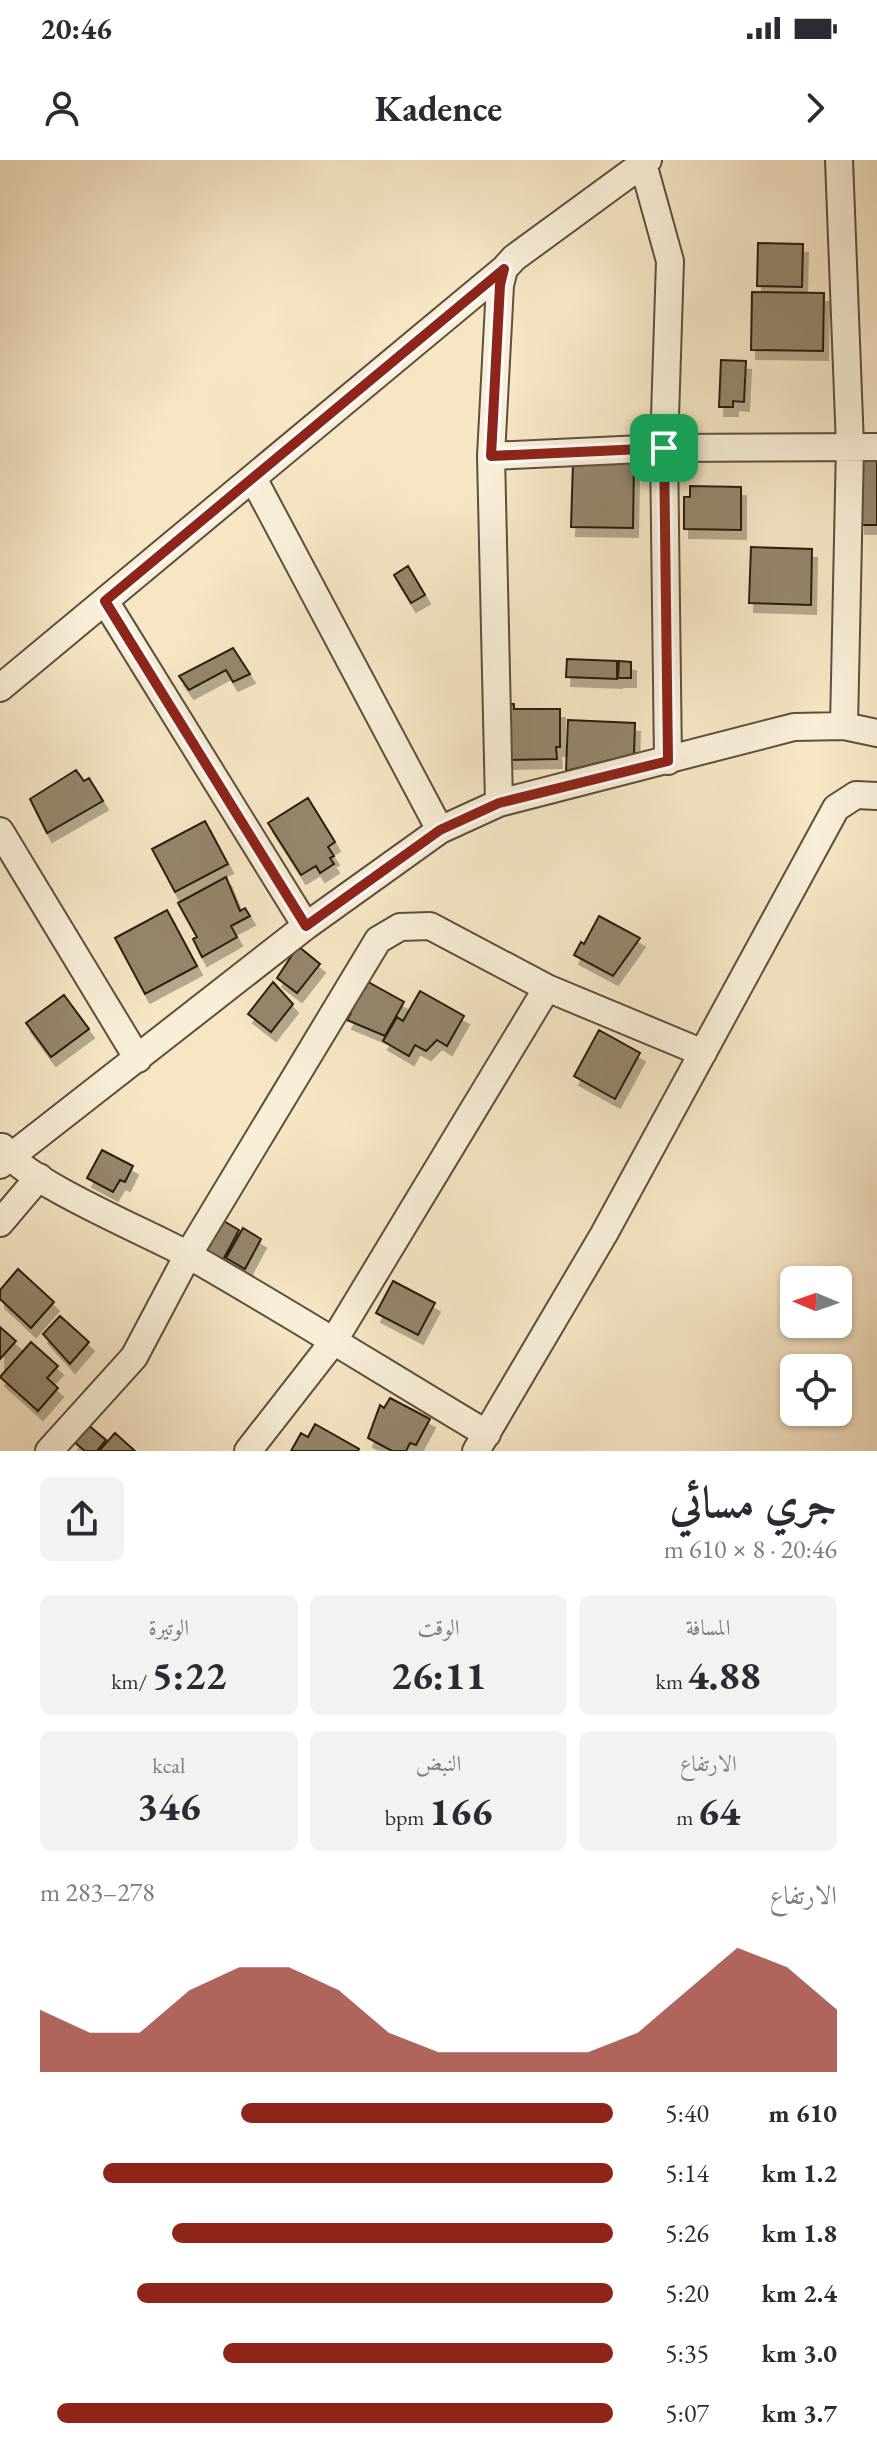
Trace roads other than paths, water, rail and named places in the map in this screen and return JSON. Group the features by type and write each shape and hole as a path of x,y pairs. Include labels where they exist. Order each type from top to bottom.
{"street":[{"path":"839,160 850,446 844,726"},
{"path":"0,688 514,258 645,161 670,261 664,448 668,761"},
{"path":"499,803 491,456 500,285 504,269"},
{"path":"491,456 664,448 877,447"},
{"path":"253,478 440,830"},
{"path":"105,601 306,926"},
{"path":"877,733 844,726 794,727 499,803 440,830 306,926 138,1059 3,1156 188,1255 333,1342 482,1442 604,1234 836,808 856,795 877,796"},
{"path":"0,831 138,1059"},
{"path":"49,1451 134,1357 188,1255 378,940 400,927 430,926 547,988 703,1053"},
{"path":"248,1451 333,1342 547,988"},
{"path":"0,1223 39,1177"}]}
